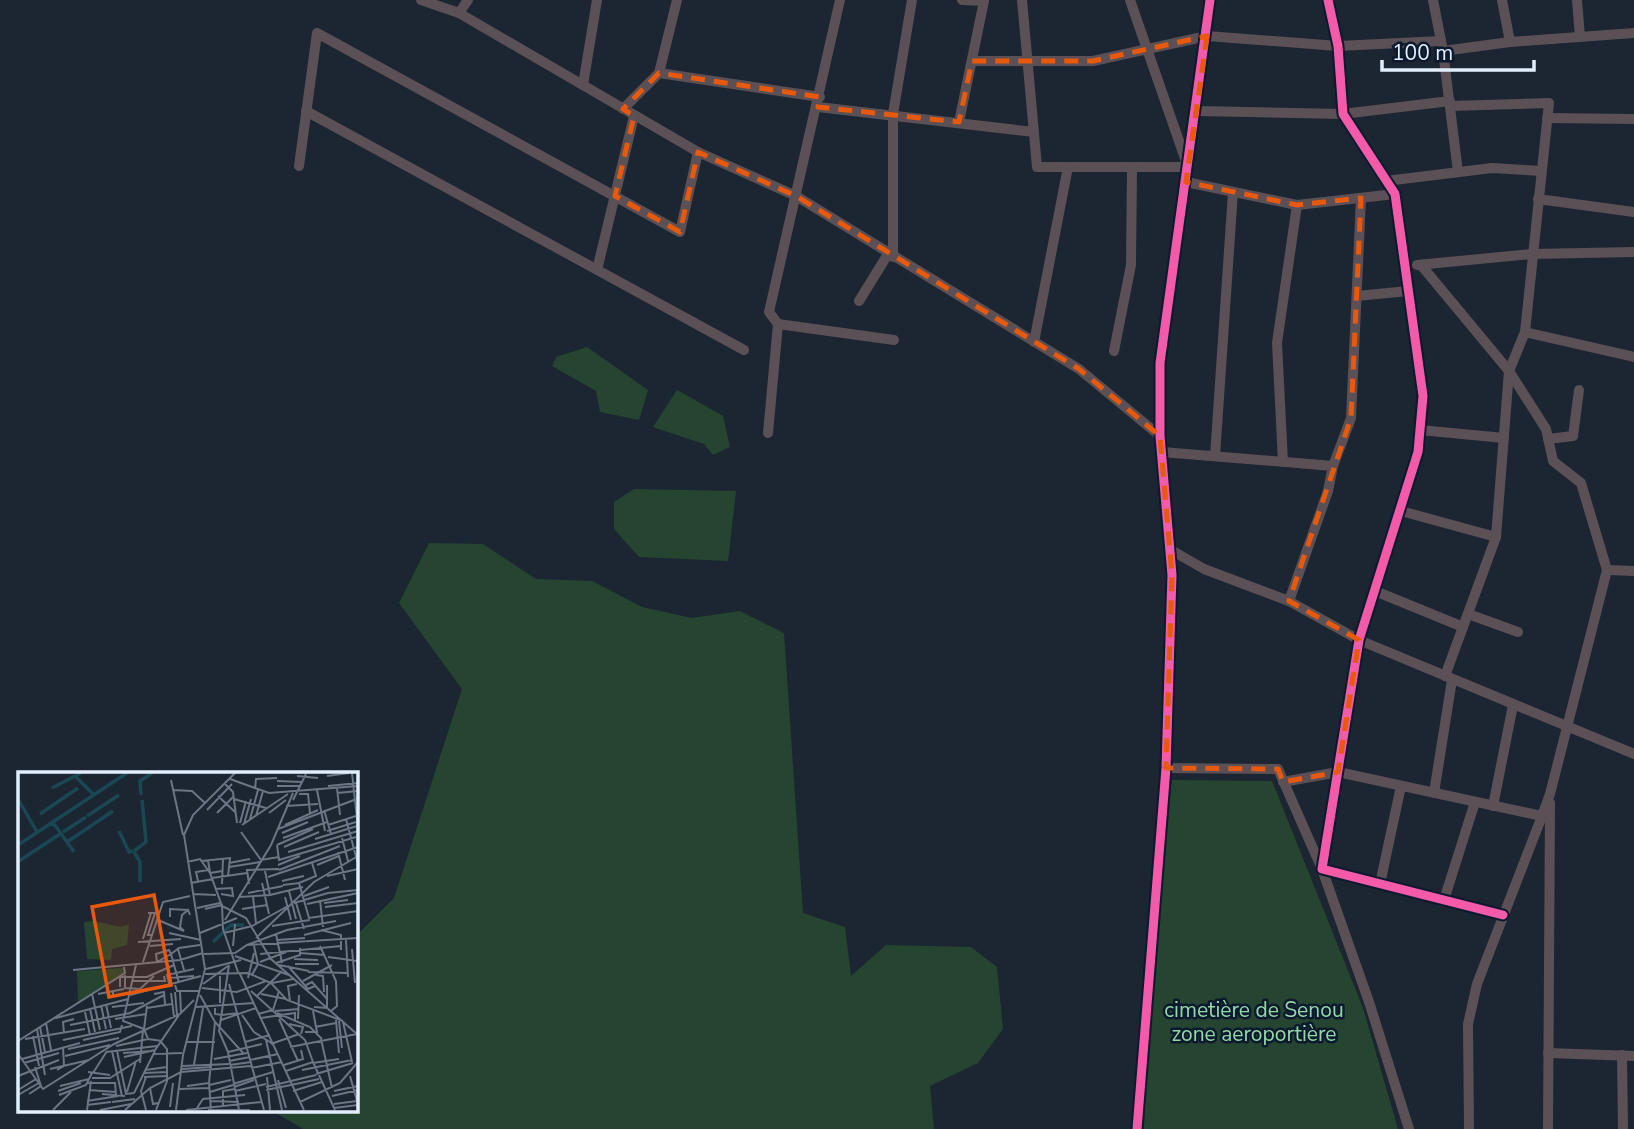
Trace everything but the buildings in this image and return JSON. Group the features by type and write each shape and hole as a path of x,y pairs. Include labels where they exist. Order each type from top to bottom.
{"street":[{"path":"421,0 459,13 698,152 796,196 1079,369 1160,436"},
{"path":"459,13 468,0"},
{"path":"583,85 597,0"},
{"path":"623,109 659,73 677,0"},
{"path":"768,433 778,324 769,312 819,102 840,0"},
{"path":"859,301 891,256 893,114 912,0"},
{"path":"959,122 984,1 962,0"},
{"path":"1022,0 1037,167 1188,167"},
{"path":"1130,0 1188,167"},
{"path":"1137,1129 1166,768 1171,550 1160,436 1160,363 1197,111 1210,0"},
{"path":"1322,869 1359,640 1418,452 1423,396 1395,194 1343,114 1338,46 1328,0"},
{"path":"1433,0 1442,46 1458,172"},
{"path":"1503,0 1510,42"},
{"path":"1577,0 1580,37"},
{"path":"299,166 317,33 680,232 698,152"},
{"path":"972,61 1093,61 1207,36 1338,46 1442,46 1634,33"},
{"path":"659,73 893,114 1034,132"},
{"path":"1197,111 1343,114 1450,104 1549,103 1525,332 1509,371 1496,537 1463,626 1448,678 1434,793"},
{"path":"306,111 744,350"},
{"path":"597,270 634,116"},
{"path":"1547,118 1634,119"},
{"path":"1034,342 1068,167"},
{"path":"1114,351 1131,265 1132,167"},
{"path":"1386,181 1492,168 1541,171"},
{"path":"1186,182 1297,205 1395,194"},
{"path":"1214,456 1233,192"},
{"path":"1289,601 1351,418 1361,198"},
{"path":"1538,199 1634,212"},
{"path":"1283,462 1277,343 1297,205"},
{"path":"1405,266 1532,254 1634,252"},
{"path":"1421,265 1509,371 1546,429 1553,461 1581,483 1607,570 1550,794 1477,984 1468,1024 1469,1129"},
{"path":"1357,296 1408,291"},
{"path":"778,324 894,340"},
{"path":"1525,332 1634,356"},
{"path":"1548,439 1573,436 1578,390"},
{"path":"1420,430 1504,438"},
{"path":"1162,452 1333,466"},
{"path":"1401,511 1496,537"},
{"path":"1171,550 1204,569 1289,601 1359,640 1634,754"},
{"path":"1607,570 1634,571"},
{"path":"1376,591 1463,626"},
{"path":"1468,614 1518,632"},
{"path":"1493,806 1513,705"},
{"path":"1166,768 1278,769 1322,869 1370,1002 1409,1129"},
{"path":"1283,782 1338,772 1542,816"},
{"path":"1380,884 1401,786"},
{"path":"1548,1129 1550,794"},
{"path":"1444,900 1475,802"},
{"path":"1322,869 1503,915"},
{"path":"1548,1053 1628,1056 1623,1129"}],"highlighted area":[{"path":"1207,36 1186,182 1297,205 1361,198 1351,418 1289,601 1359,640 1338,772 1283,782 1278,769 1166,768 1172,575 1160,436 1079,369 796,196 698,152 680,232 615,196 634,116 623,109 659,73 820,97 818,107 959,122 972,61 1093,61"}],"green space":[{"path":"587,347 648,390 639,420 600,412 596,391 552,366 556,357"},
{"path":"677,390 723,416 730,447 713,455 704,444 653,427"},
{"path":"634,489 736,491 728,561 639,557 614,529 614,502"},
{"path":"429,543 483,544 536,579 592,581 642,607 692,618 740,611 784,633 803,913 845,927 851,976 886,945 971,947 997,967 1003,1029 978,1063 930,1086 934,1129 303,1129 274,1112 357,1112 357,935 394,898 462,689 399,603"},
{"name":"cimetière de Senou zone aeroportière","path":"1172,780 1272,781 1363,1008 1398,1129 1144,1129 1147,1014"}],"cycle path":[{"path":"1137,1129 1166,768 1172,575 1160,436 1160,363 1210,0"},
{"path":"1328,0 1338,46 1343,114 1395,194 1423,396 1418,452 1359,640 1322,869 1503,915"}]}
